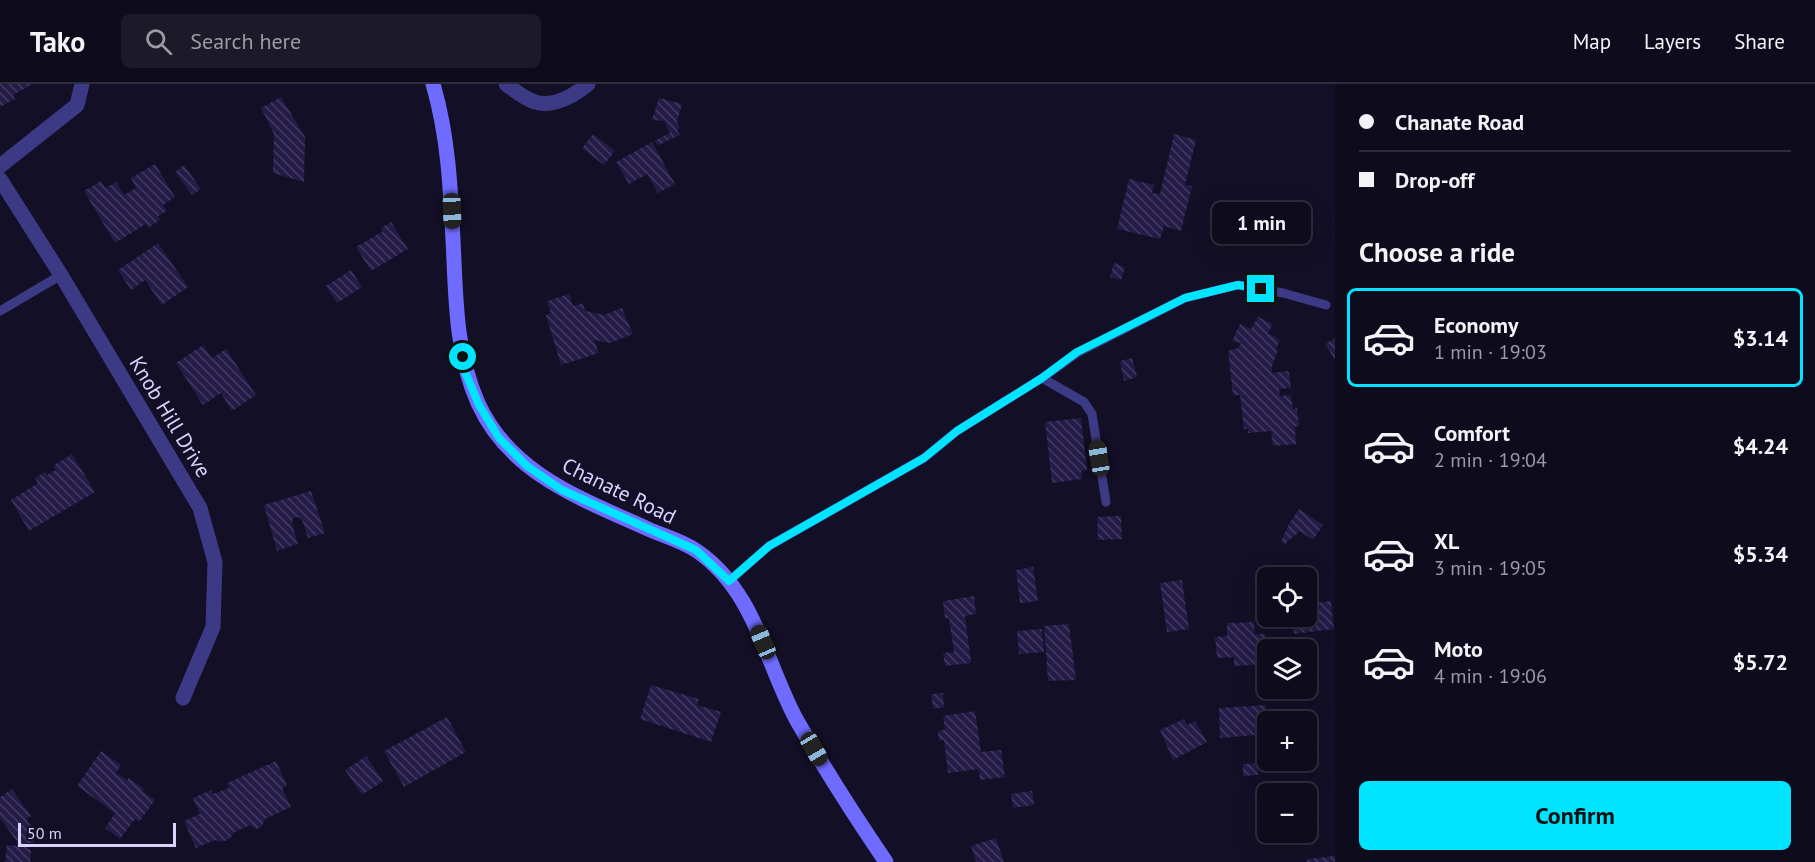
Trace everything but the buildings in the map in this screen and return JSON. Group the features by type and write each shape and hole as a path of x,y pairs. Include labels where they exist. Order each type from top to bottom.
{"street":[{"path":"0,166 77,105 82,84"},
{"name":"Chanate Road","path":"433,84 447,150 456,322 466,374 484,413 499,438 527,466 562,490 696,550 729,581 755,623 795,716 843,800 886,862"},
{"path":"506,84 534,102 546,104 565,99 588,84"},
{"name":"Knob Hill Drive","path":"0,179 61,275 200,508 215,562 213,627 183,698"}],"lane":[{"path":"0,311 61,275"},
{"path":"729,581 769,546 924,458 957,431 1042,378 1077,352 1185,298 1238,285 1283,293 1326,305"},
{"path":"1042,378 1084,402 1092,414 1106,502"}],"route":[{"path":"463,357 466,374 479,405 499,438 527,466 562,490 696,550 729,581 769,546 924,458 957,431 1042,378 1077,352 1185,298 1238,285 1261,289"}]}
